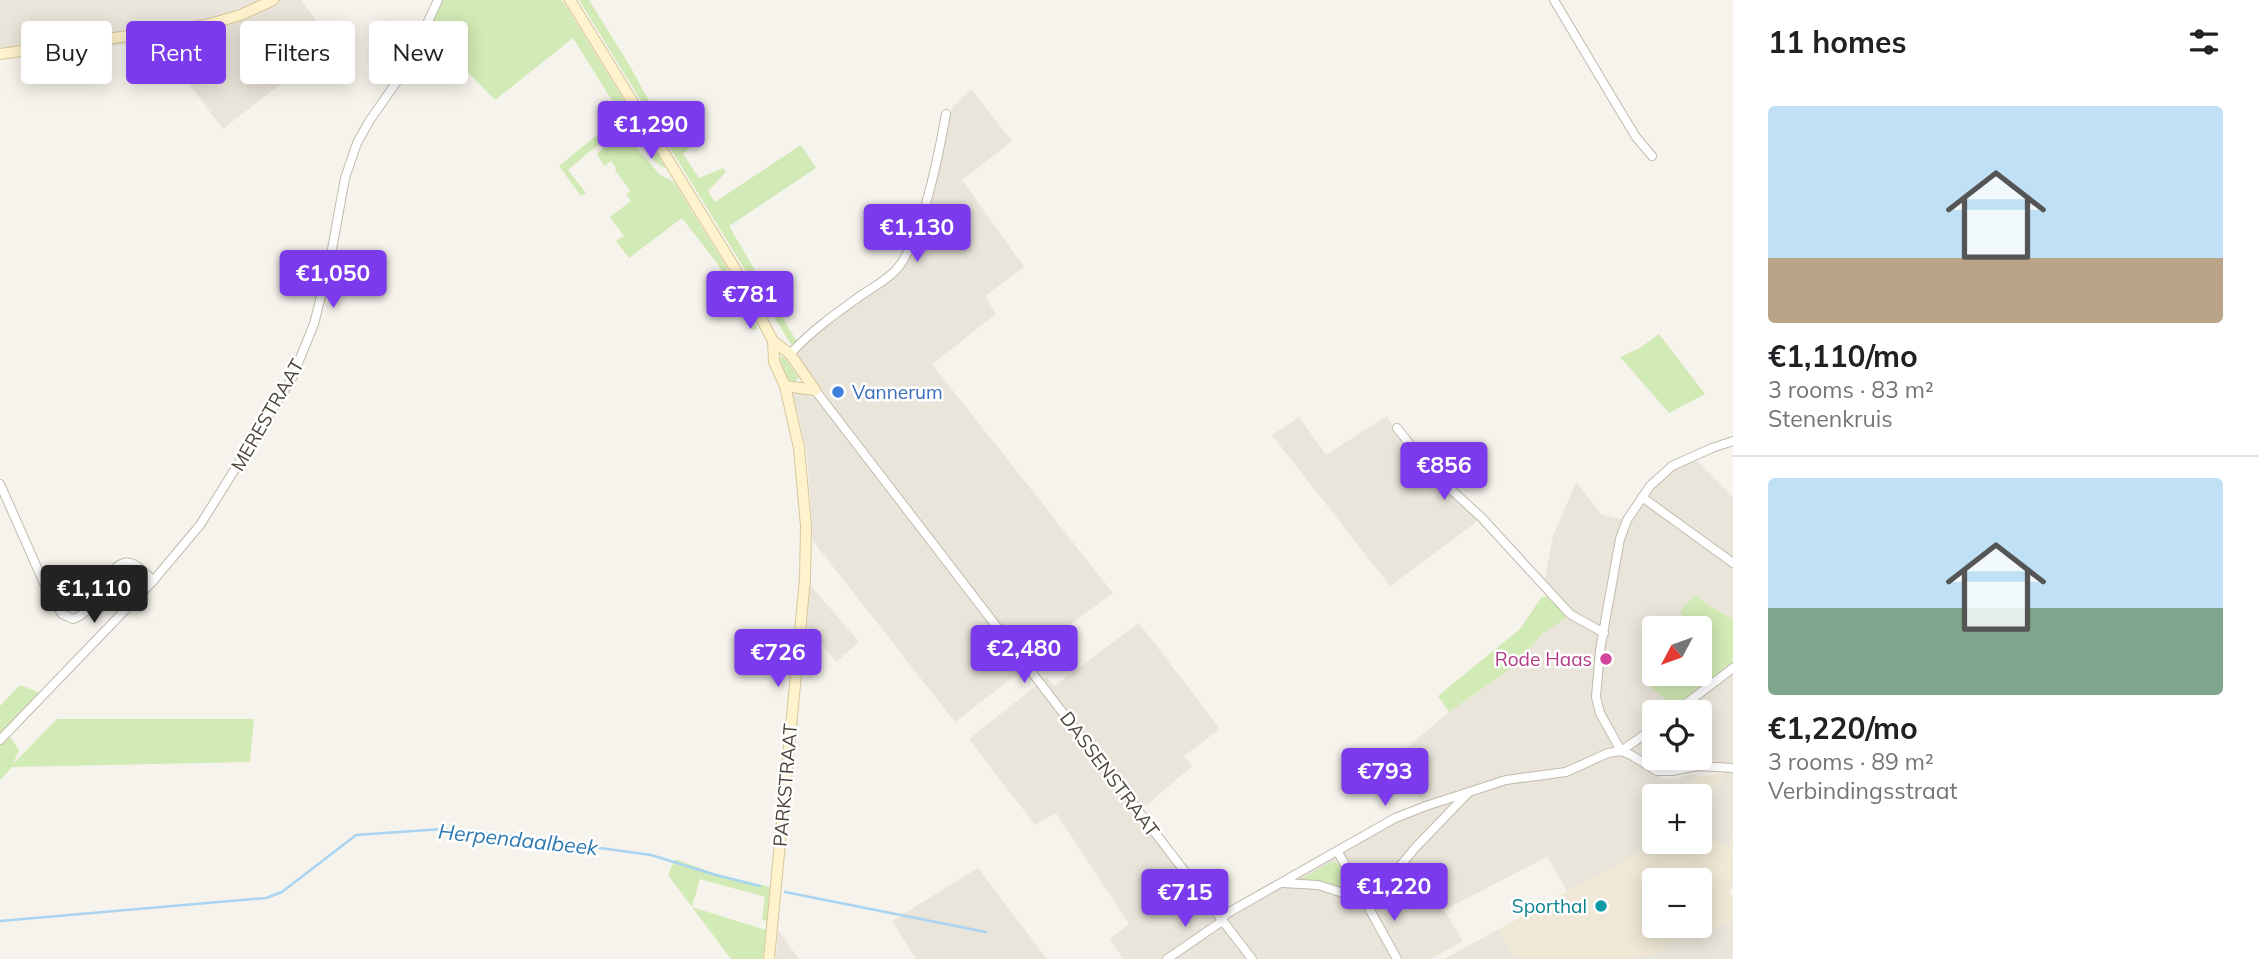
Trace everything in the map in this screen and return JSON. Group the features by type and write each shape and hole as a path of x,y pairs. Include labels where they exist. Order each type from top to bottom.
{"street":[{"path":"0,54 206,26 242,15 273,0"},
{"name":"MERESTRAAT","path":"0,740 153,581 200,525 292,378 314,324 330,260 345,178 357,143 407,67 438,0"},
{"path":"570,0 720,242 773,341 788,353"},
{"path":"1554,0 1636,137 1652,156"},
{"path":"788,353 821,325 890,275 902,261 916,234 933,175 946,114"},
{"path":"773,341 774,356"},
{"path":"774,356 780,351 788,353"},
{"name":"DASSENSTRAAT","path":"788,353 1252,959"},
{"name":"PARKSTRAAT","path":"769,959 807,548 802,466 789,403 793,387 774,362 774,356"},
{"path":"793,387 803,382 804,376"},
{"path":"793,387 815,390"},
{"path":"1397,428 1432,472 1482,518 1570,614 1604,633"},
{"path":"1732,767 1698,766 1657,772 1621,751 1600,713 1595,697 1600,650 1620,539 1627,520 1650,486 1672,466 1733,441"},
{"path":"0,484 47,590 62,614 73,619 82,617 91,608 116,566 124,563 139,567 153,581"},
{"path":"1642,497 1733,563"},
{"path":"1691,700 1733,668"},
{"path":"1167,959 1218,924 1226,914 1395,818 1506,780 1566,772 1608,753 1621,751 1642,736"},
{"path":"1366,903 1468,793"},
{"path":"1338,852 1397,959"},
{"path":"1282,883 1328,887 1366,903"}],"shaded area":[{"path":"0,0 301,0 316,21 240,21 240,84 281,84 223,129 189,84 226,84 226,21 126,21 126,44 112,46 112,21 21,21 21,57 0,59"},
{"path":"971,89 1012,141 962,180 1024,267 985,296 996,314 932,364 1113,593 1021,661 1023,670 955,722 813,541 807,454 797,409 785,386 798,387 807,374 796,357 801,345 814,332 897,276 922,243 952,108"},
{"path":"1387,416 1406,447 1477,520 1390,586 1272,435 1299,417 1326,455"},
{"path":"1695,459 1733,497 1733,619 1706,604 1690,616 1642,616 1642,686 1649,686 1666,700 1642,700 1642,737 1622,751 1642,762 1642,770 1655,770 1661,778 1673,779 1694,774 1697,777 1692,784 1642,784 1642,850 1568,893 1547,857 1444,910 1463,941 1431,959 1123,959 1110,939 1129,924 1056,813 1035,825 969,739 1047,677 1054,686 1139,623 1220,729 1184,756 1192,766 1139,812 1222,919 1425,805 1391,761 1449,712 1512,668 1543,633 1571,613 1544,583 1553,536 1576,482 1602,515 1621,519 1660,476"},
{"path":"805,579 859,642 836,662 809,628 800,622"},
{"path":"1733,663 1733,836 1726,847 1712,839 1712,792 1725,773 1712,760 1712,700 1692,700 1708,686 1712,686 1712,682"},
{"path":"1642,740 1642,759 1629,750"},
{"path":"1725,773 1712,792 1712,784 1692,784 1697,777"},
{"path":"1733,836 1733,887 1729,892 1733,896 1733,921 1712,929 1712,868 1642,868 1642,938 1687,938 1654,955 1633,959 1515,959 1499,929 1642,850 1642,854 1712,854 1712,839 1726,847"},
{"path":"978,868 1047,959 916,959 892,921"},
{"path":"1733,921 1733,959 1633,959 1654,955 1687,938 1712,938 1712,929"},
{"path":"1499,929 1515,959 1444,959"},
{"path":"778,930 799,959 776,959"}],"green space":[{"path":"440,0 562,0 666,168 657,164 636,141 626,137 606,140 568,170 586,193 581,196 559,166 621,115 573,38 495,100 468,73 468,21 430,21"},
{"path":"579,0 589,0 674,141 699,130 703,136 683,154 699,178 723,168 726,172 708,191 715,202 801,145 816,168 729,226 797,342 792,346"},
{"path":"619,140 636,147 660,175 674,182 722,260 757,329 753,330 717,263 682,218 629,258 616,241 624,236 610,217 631,201 626,194 630,191 611,161 604,166 597,154 608,143"},
{"path":"1659,334 1705,394 1669,413 1620,357 1640,348"},
{"path":"781,357 784,357 798,377 796,382 788,380"},
{"path":"1696,594 1706,604 1733,619 1733,663 1712,681 1712,616 1683,616 1680,612"},
{"path":"1546,596 1567,617 1543,633 1512,668 1449,712 1438,696 1520,629 1541,598"},
{"path":"20,685 44,694 7,733 19,750 13,764 57,719 254,719 250,762 12,767 0,780 0,706"},
{"path":"1650,686 1706,686 1690,700 1666,700"},
{"path":"675,859 716,874 770,887 767,921 762,920 765,897 700,879 692,907 668,875"},
{"path":"1335,862 1342,867 1354,889 1352,892 1301,879 1329,863"},
{"path":"692,907 766,930 763,959 731,959"}],"waterway":[{"name":"Herpendaalbeek","path":"0,921 266,898 282,892 356,835 442,829 477,834 492,833 651,855 760,886"},
{"name":"Herpendaalbeek","path":"785,892 986,932"}],"place":[{"name":"Vannerum","path":"838,392"},
{"name":"Rode Haas","path":"1606,659"},
{"name":"Sporthal","path":"1601,906"}]}
